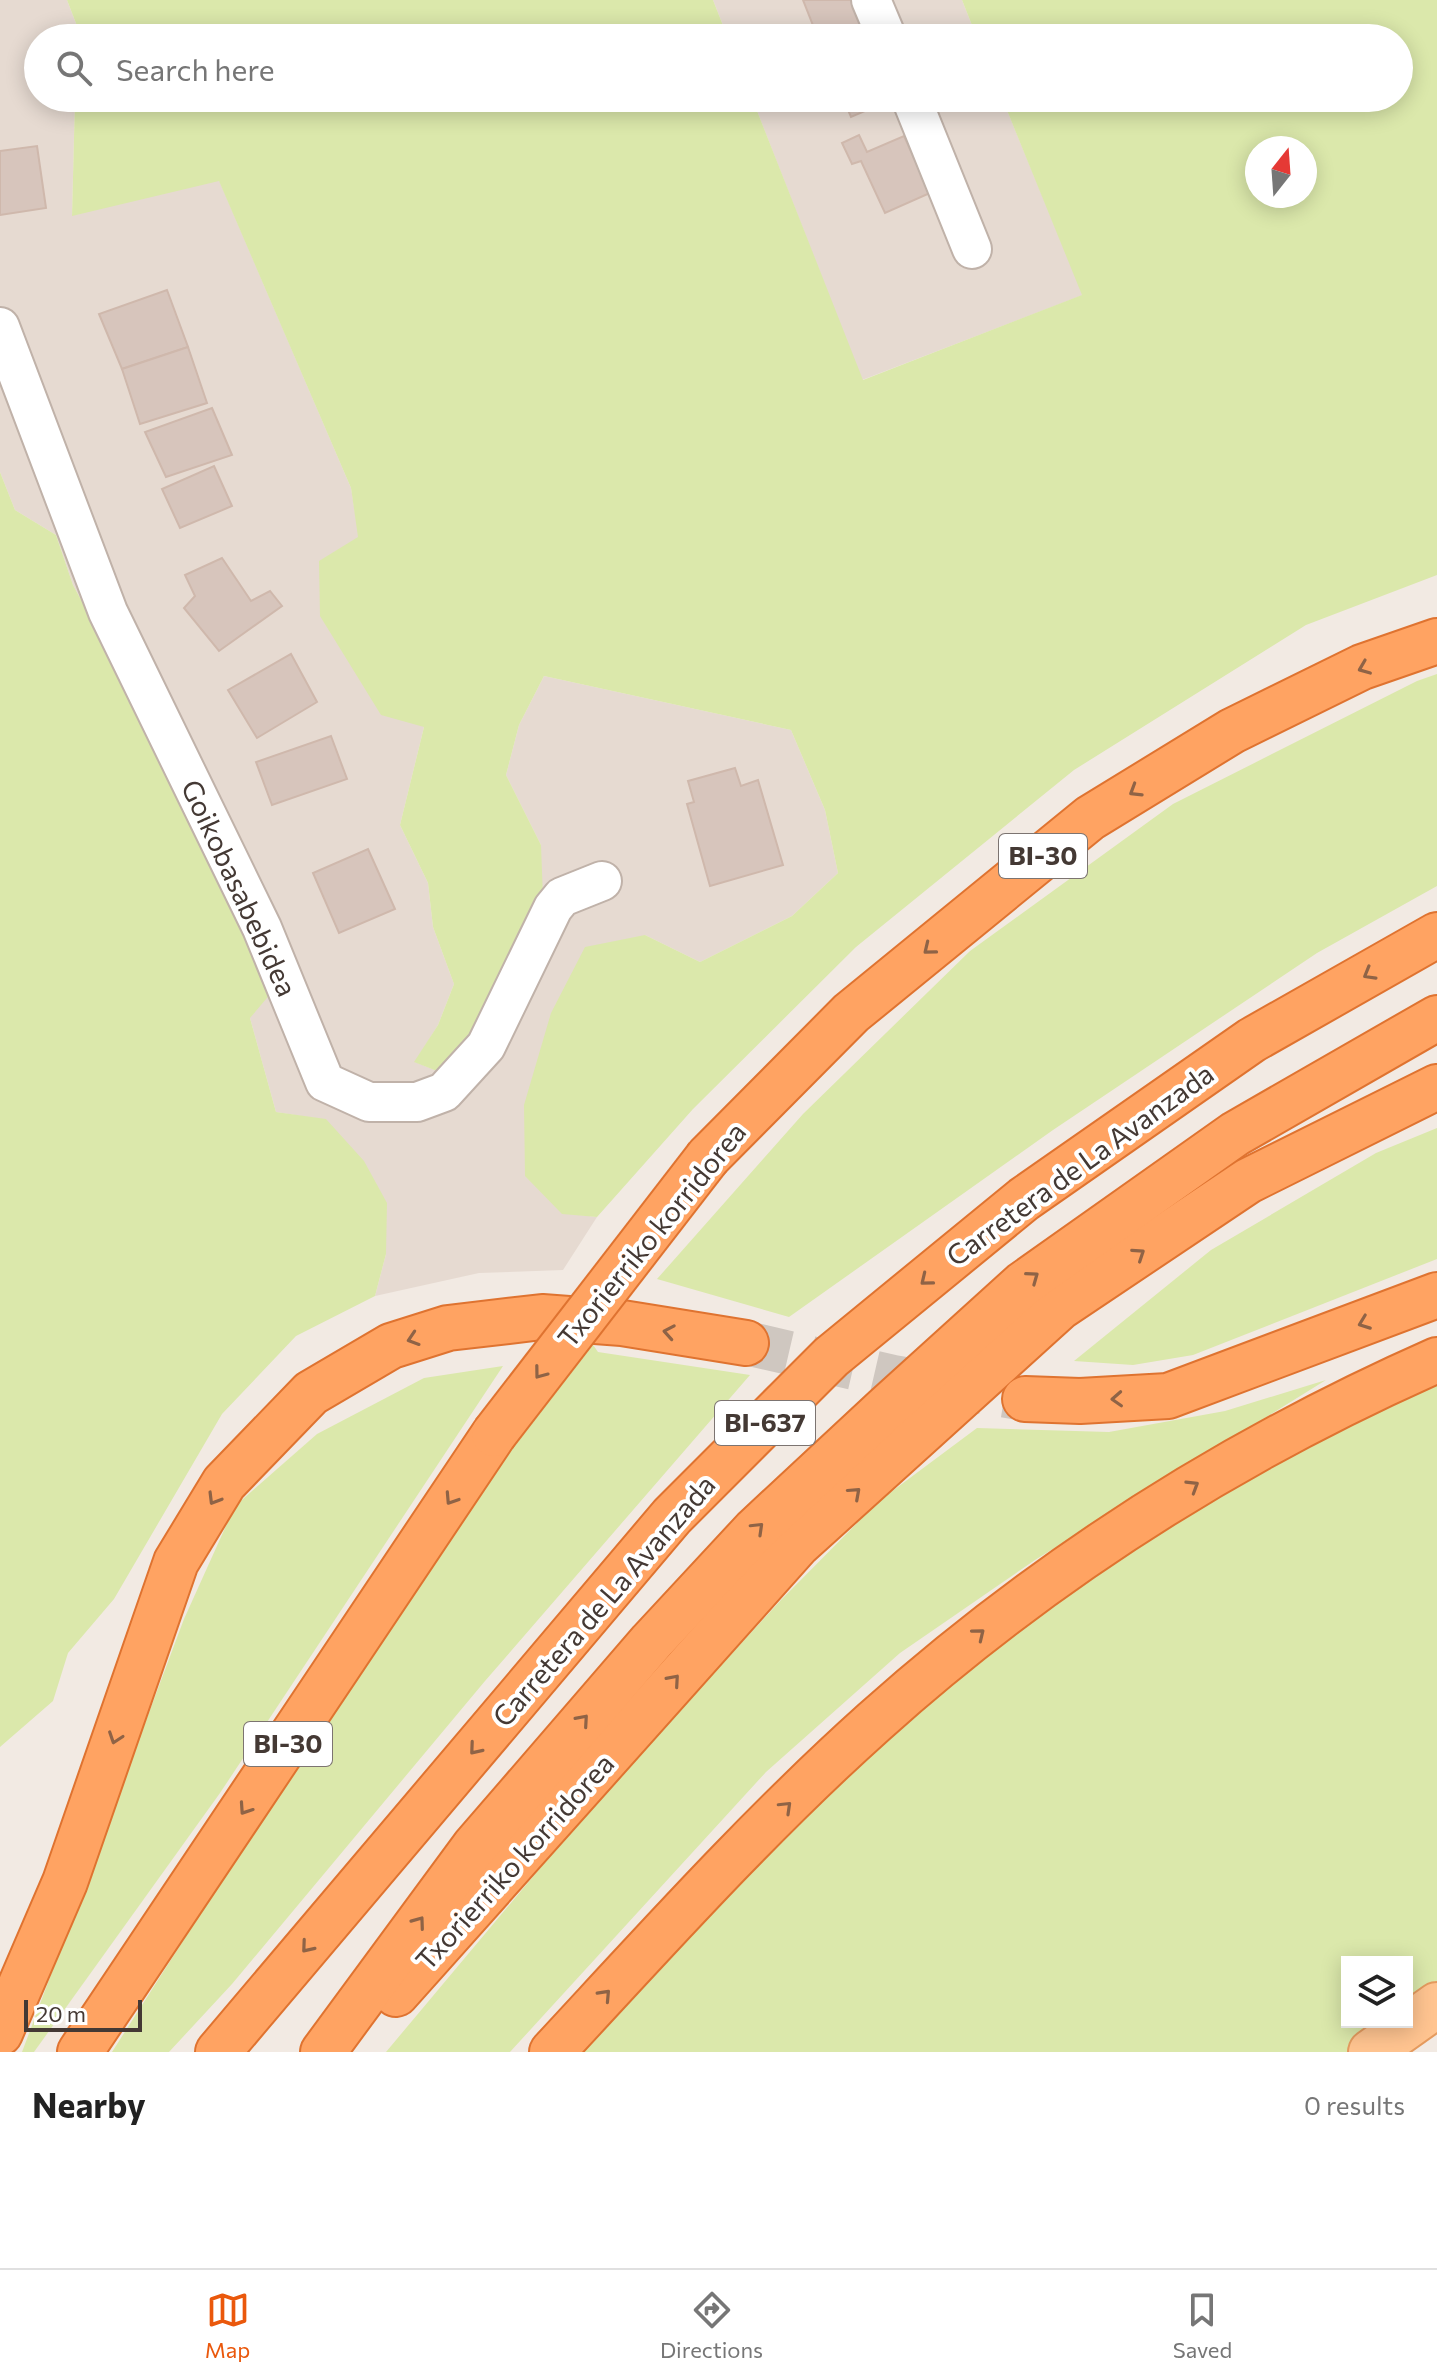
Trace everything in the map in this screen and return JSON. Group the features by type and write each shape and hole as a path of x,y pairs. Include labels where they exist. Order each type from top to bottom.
{"highway":[{"name":"Txorierriko korridorea","path":"80,2052 494,1434 708,1157 851,1013 1090,818 1232,731 1362,667 1437,641"},
{"name":"Carretera de La Avanzada","path":"218,2052 672,1516 831,1357 1049,1181 1252,1040 1437,935"},
{"name":"BI-637","path":"323,2052 474,1847 651,1642 755,1530 885,1409 1023,1284 1185,1169 1235,1134 1437,1018"},
{"name":"Txorierriko korridorea","path":"343,2052 516,1863 797,1545 1060,1307 1248,1181 1437,1087"},
{"path":"1388,1111 1437,1097"},
{"path":"1025,1399 1080,1401 1168,1396 1437,1295"},
{"path":"0,2033 65,1882 176,1562 224,1483 255,1447 311,1393 391,1346 448,1328 542,1317 622,1323 746,1343"},
{"path":"552,2052 730,1862 873,1723 981,1631 1095,1547 1237,1459 1346,1401 1437,1360"}],"main road":[{"path":"1371,2052 1437,2005"}],"street":[{"path":"871,0 881,24"},
{"path":"917,112 972,249"},
{"name":"Goikobasabebidea","path":"0,327 108,612 262,928 325,1082 369,1102 417,1102 444,1092 486,1046 553,908 562,897 602,881"}],"shaded area":[{"path":"0,0 67,0 76,24 24,24 24,112 75,112 72,215 219,180 351,488 359,537 424,727 400,825 428,883 433,927 454,984 438,1025 415,1062 447,1075 541,845 506,775 519,725 544,676 791,730 825,810 838,873 792,916 700,962 645,935 562,1213 597,1217 563,1270 479,1273 375,1296 386,1254 326,1120 276,1112 250,1018 141,710 73,585 56,535 15,510 0,472"},
{"path":"713,0 962,0 971,24 722,24"},
{"path":"757,112 1008,112 1083,295 862,380"}],"green space":[{"path":"67,0 713,0 722,24 76,24"},
{"path":"962,0 1437,0 1437,575 1306,625 1074,770 856,947 693,1109 597,1217 562,1214 525,1176 524,1105 551,1013 585,947 645,935 700,962 792,916 838,873 825,810 791,730 544,676 519,725 506,775 541,845 543,898 495,1022 447,1075 414,1062 438,1025 454,984 433,927 428,883 400,825 424,727 381,715 320,616 319,561 358,537 351,488 219,181 72,216 75,112 758,112 863,380 1082,295 1008,112 1413,112 1413,24 971,24"},
{"path":"0,472 15,510 56,535 73,585 141,710 272,992 250,1018 276,1112 326,1119 364,1161 387,1203 386,1254 375,1296 296,1336 222,1414 114,1599 68,1653 53,1701 0,1747"},
{"path":"1437,674 1437,886 1317,953 1053,1130 789,1317 657,1279 803,1114 970,951 1173,804 1417,681"},
{"path":"1437,1128 1437,1259 1193,1355 1133,1365 1074,1361 1211,1250 1376,1153"},
{"path":"578,1323 598,1352 750,1375 485,1681 232,1984 169,2052 112,2052"},
{"path":"1437,1360 1437,2005 1413,2022 1413,1956 1341,1956 1341,2028 1405,2028 1371,2052 552,2052 981,1631"},
{"path":"503,1366 220,1793 34,2052 22,2052 184,1619 235,1506 317,1434 424,1378"},
{"path":"1326,1380 1035,1560 900,1653 766,1772 510,2052 386,2052 593,1805 781,1600 879,1501 977,1428 1109,1432 1225,1411"}],"building":[{"path":"803,0 855,0 864,24 812,24"},
{"path":"859,135 867,152 904,136 930,193 885,213 861,161 852,164 842,143"},
{"path":"37,146 46,208 0,215 0,151"},
{"path":"167,290 188,347 122,369 99,314"},
{"path":"188,347 207,403 140,424 122,369"},
{"path":"212,408 232,455 166,477 145,432"},
{"path":"214,466 232,506 180,528 162,489"},
{"path":"222,558 251,601 270,591 282,606 219,651 184,608 195,596 185,575"},
{"path":"291,654 317,702 257,738 228,690"},
{"path":"331,736 347,779 272,805 256,762"},
{"path":"735,768 741,786 758,780 783,865 710,886 687,804 694,802 688,781"},
{"path":"368,849 395,909 339,933 313,873"}],"tunnel":[{"path":"746,1343 893,1377 1025,1399"}]}
